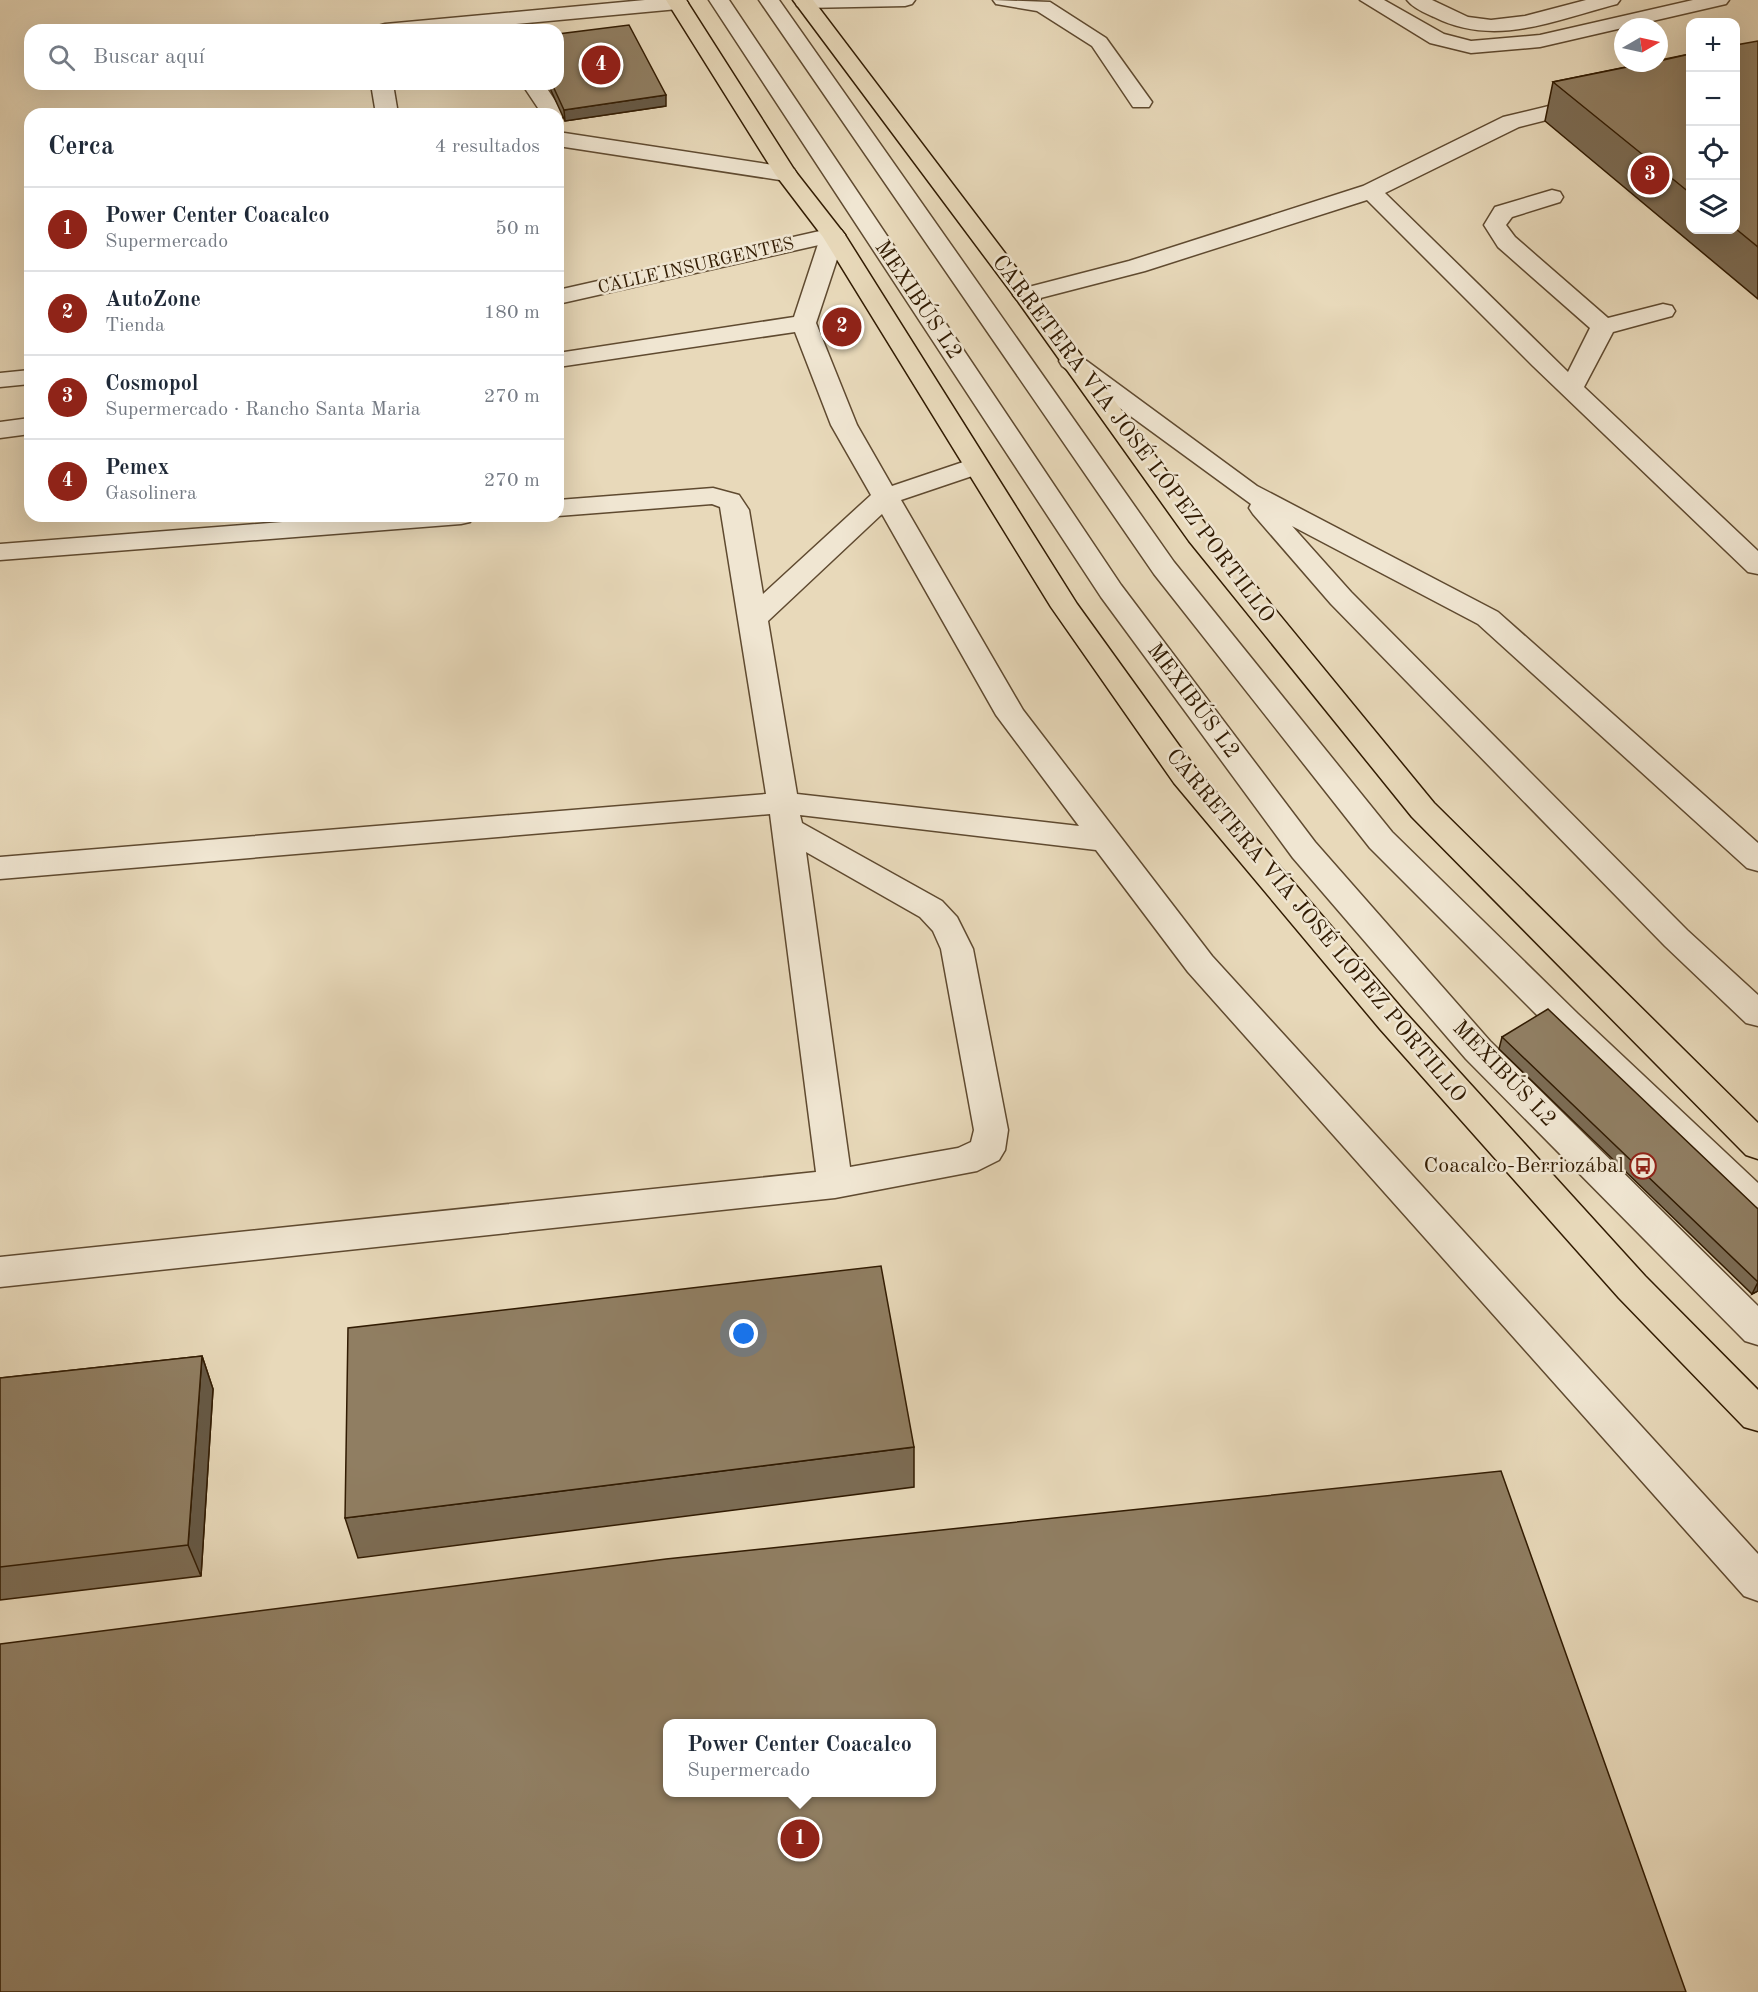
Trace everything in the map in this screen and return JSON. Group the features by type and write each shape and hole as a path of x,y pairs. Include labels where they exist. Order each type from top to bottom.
{"main road":[{"name":"CARRETERA VÍA JOSÉ LÓPEZ PORTILLO","path":"677,1 786,174 833,235 1065,607 1185,776 1400,1029 1632,1287 1758,1415"},
{"name":"CARRETERA VÍA JOSÉ LÓPEZ PORTILLO","path":"804,1 1025,295 1199,535 1423,810 1758,1145"}],"street":[{"name":"MEXIBÚS L2","path":"719,0 1111,591 1304,850 1478,1050 1758,1329"},
{"path":"769,0 1164,568 1381,840 1566,1023 1758,1205"},
{"path":"804,1 905,0"},
{"path":"1003,0 1043,6 1099,42 1141,102"},
{"path":"1370,0 1437,39 1471,47 1540,41 1719,0"},
{"path":"1417,0 1438,12 1477,26 1511,23 1610,0"},
{"path":"431,24 492,16 677,1"},
{"path":"383,90 386,108"},
{"path":"537,90 549,108"},
{"path":"1025,295 1137,266 1371,191 1511,122 1612,97"},
{"path":"564,133 786,174"},
{"path":"1371,191 1571,389 1758,566"},
{"path":"1552,197 1503,212 1495,225 1506,242 1603,327"},
{"path":"833,235 804,323 844,425 1011,715 1200,964 1758,1583"},
{"name":"CALLE INSURGENTES","path":"564,296 833,235"},
{"path":"1571,389 1603,327 1663,311"},
{"path":"564,359 804,323"},
{"path":"1071,361 1248,492 1488,618 1758,860"},
{"path":"0,380 24,378"},
{"path":"0,430 24,427"},
{"path":"754,617 885,497 975,466"},
{"path":"1248,492 1341,598 1711,973 1758,1014"},
{"path":"564,508 713,496 730,501 736,510 785,816 835,1184"},
{"path":"0,552 384,522"},
{"path":"0,868 785,816 1106,840"},
{"path":"0,1272 835,1184 965,1161 987,1150 991,1130 957,949 946,925 931,909 785,816"},
{"path":"1711,973 1758,988"}],"building":[{"path":"629,25 666,95 564,110 555,90 564,90 564,33"},
{"path":"1758,41 1758,247 1740,232 1740,44"},
{"path":"1686,55 1686,190 1553,82 1614,70 1614,72 1668,72 1668,59"},
{"path":"1548,1009 1758,1209 1758,1282 1502,1037"},
{"path":"881,1266 914,1447 345,1518 348,1328"},
{"path":"202,1356 188,1545 0,1567 0,1378"},
{"path":"1501,1471 1686,1992 0,1992 0,1644 666,1559"}],"place":[{"name":"Pemex","path":"601,65"},
{"name":"Cosmopol","path":"1650,175"},
{"name":"AutoZone","path":"842,327"},
{"name":"Coacalco-Berriozábal","path":"1643,1166"},
{"name":"Power Center Coacalco","path":"800,1839"}]}
